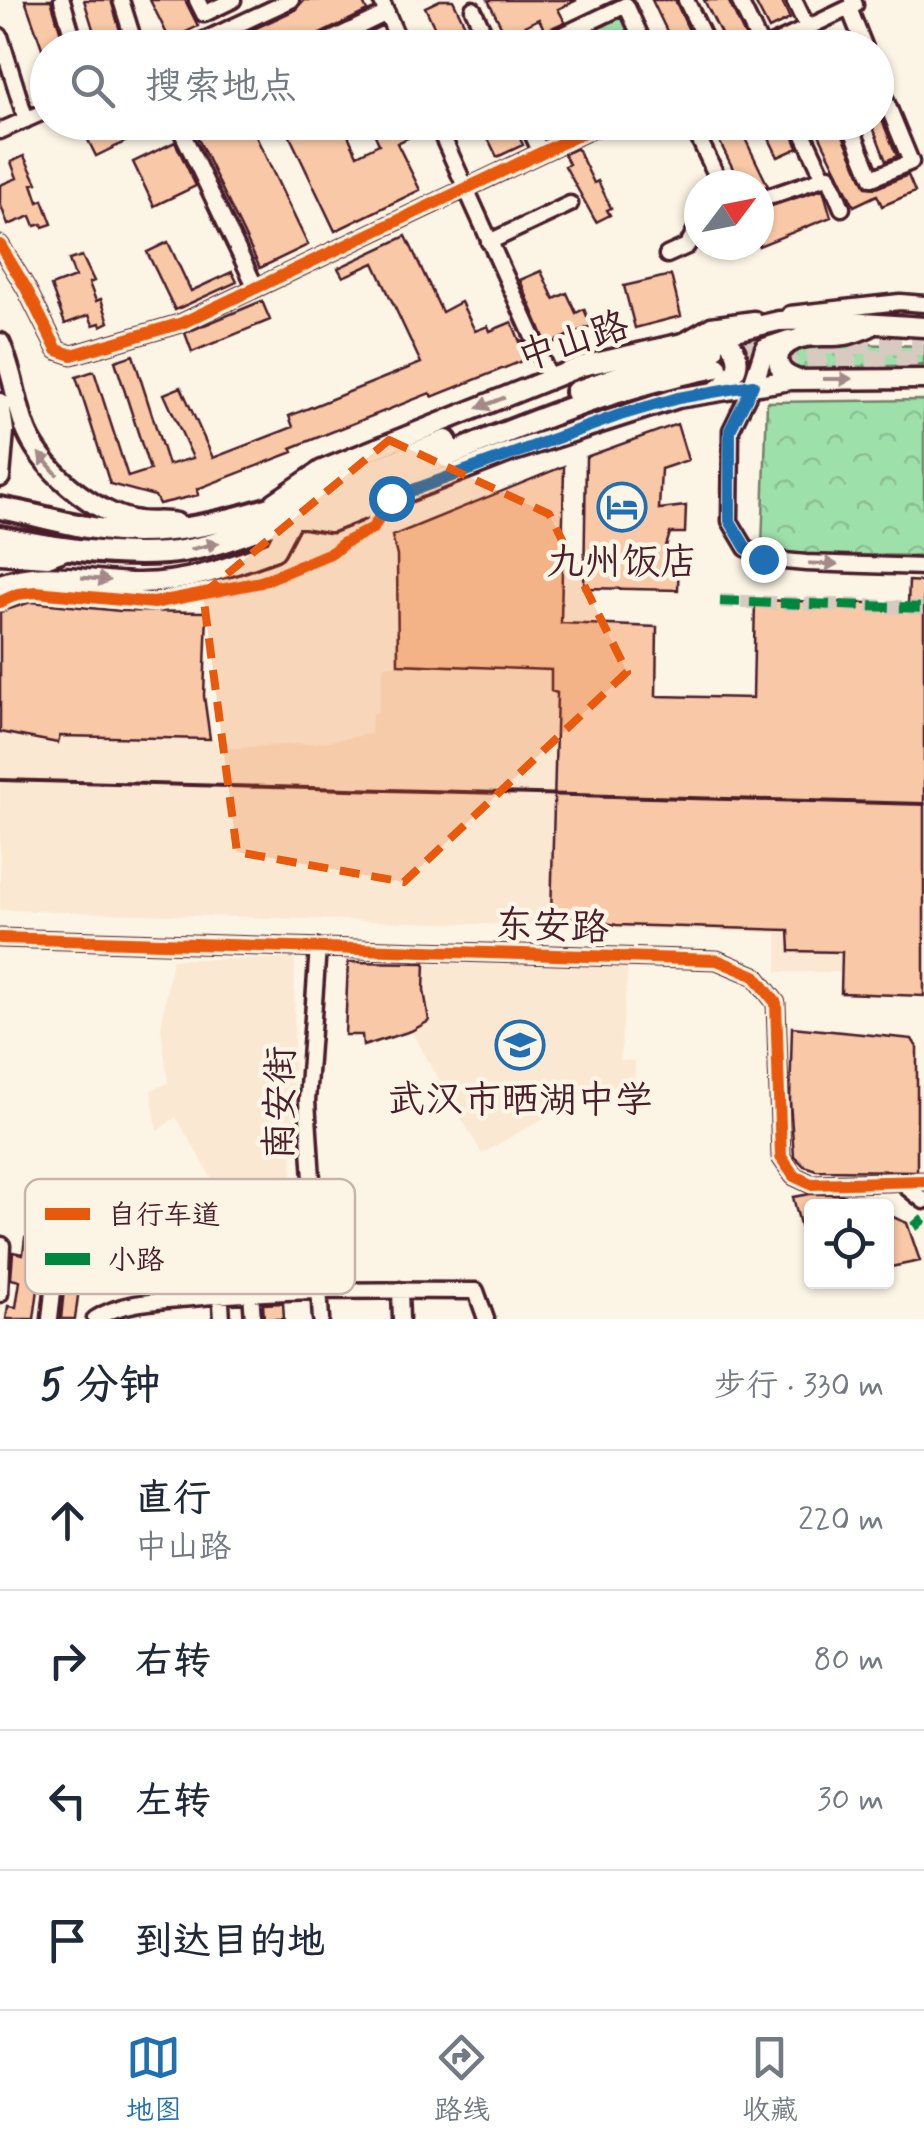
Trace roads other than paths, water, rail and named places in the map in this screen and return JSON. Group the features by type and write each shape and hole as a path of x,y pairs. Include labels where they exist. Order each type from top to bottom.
{"highway":[{"path":"9,505 48,519 135,532 196,527 265,508 627,374 711,351"},
{"path":"9,547 74,547 138,553 199,548 660,379 711,351"}],"main road":[{"name":"中山路","path":"265,508 322,470 582,366 684,341 711,351 780,321 924,326"},
{"path":"753,385 765,348 804,337 844,336 878,324"},
{"path":"798,380 781,371 778,354 804,337"},
{"path":"711,351 728,340 740,357 732,378 712,392"},
{"path":"0,343 8,360 24,427 34,447 65,483 106,510 136,521 196,527"},
{"path":"0,584 34,577 68,576 134,583 187,578 275,550 294,516 330,522 580,428 678,398 798,380 924,379"},
{"path":"0,403 4,432 0,477"}],"street":[{"path":"62,0 71,30"},
{"path":"121,0 130,30"},
{"path":"197,0 204,14 232,0"},
{"path":"226,30 291,0"},
{"path":"686,0 700,30"},
{"path":"739,0 755,30"},
{"path":"794,0 807,27"},
{"path":"801,30 851,4 859,30"},
{"path":"573,30 626,5 638,30"},
{"path":"344,30 384,6 394,30"},
{"path":"473,9 483,30"},
{"path":"0,36 26,120"},
{"path":"0,131 30,118"},
{"path":"856,140 872,178 911,162 894,120"},
{"path":"186,140 256,288"},
{"path":"444,140 550,379"},
{"path":"535,140 541,153"},
{"path":"0,245 57,350 66,354 175,326 568,140"},
{"path":"700,140 714,170"},
{"path":"806,140 824,178"},
{"path":"774,195 829,176 842,208"},
{"path":"489,242 570,204"},
{"path":"668,254 684,247"},
{"path":"684,341 711,326 762,318 851,306 924,304"},
{"path":"753,385 730,430 730,521 746,548 763,559 806,564 924,566"},
{"name":"东安路","path":"0,938 717,960 755,976 776,1003 781,1157 794,1176 812,1184 924,1182"},
{"name":"南安街","path":"312,1179 307,1102 318,947"},
{"path":"899,1181 924,1201"},
{"path":"0,1294 2,1245"},
{"path":"355,1289 476,1290 486,1319"},
{"path":"400,1290 401,1319"},
{"path":"50,1319 53,1294"},
{"path":"95,1319 118,1308 251,1294 253,1319"},
{"name":"南安街","path":"319,1294 321,1319"},
{"path":"220,1296 222,1319"}],"tunnel":[{"path":"821,343 924,345"},
{"path":"716,350 782,346"},
{"path":"717,367 785,360 924,360"},
{"path":"720,601 924,608"}],"railway":[{"path":"0,780 924,804"}],"place":[{"name":"九州饭店","path":"622,507"},
{"name":"武汉市晒湖中学","path":"520,1045"}]}
